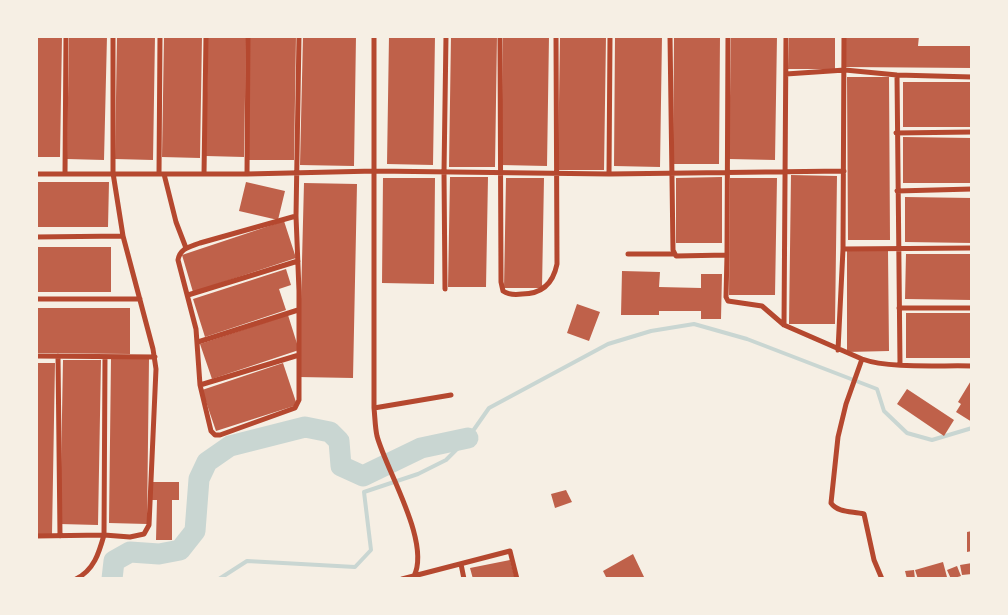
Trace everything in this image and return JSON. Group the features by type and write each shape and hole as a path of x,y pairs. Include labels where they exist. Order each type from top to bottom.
{"street":[{"path":"65,174 66,36"},
{"path":"36,536 138,536 148,530 150,519 155,357 123,236 113,173 113,36"},
{"path":"160,36 162,174 186,248"},
{"path":"204,174 206,36"},
{"path":"247,174 248,36"},
{"path":"296,216 186,248 180,252 178,260 198,342 200,385 211,431 215,435 286,411 298,404 296,172 299,36"},
{"path":"374,36 374,408 377,434 407,510 417,555 417,570 414,578"},
{"path":"445,289 446,36"},
{"path":"500,36 501,282 506,293 531,294 542,290 555,275 557,239 555,173 556,36"},
{"path":"609,174 610,36"},
{"path":"670,36 671,173 674,254"},
{"path":"728,36 726,297 728,301 762,306 784,325 862,359 900,364 972,366"},
{"path":"784,325 786,36"},
{"path":"838,350 843,249 844,36"},
{"path":"786,74 845,70 896,75 972,77"},
{"path":"896,75 896,191 900,364"},
{"path":"896,133 972,132"},
{"path":"36,174 247,174 375,171 609,174 844,171"},
{"path":"896,191 972,189"},
{"path":"36,237 123,236"},
{"path":"843,249 972,248"},
{"path":"628,254 674,254 682,258 727,256"},
{"path":"188,295 298,261"},
{"path":"36,299 140,298"},
{"path":"899,308 972,308"},
{"path":"198,342 298,310"},
{"path":"200,385 299,355"},
{"path":"36,356 155,357"},
{"path":"58,356 60,536"},
{"path":"76,579 88,571 95,561 104,535 105,357"},
{"path":"862,359 851,390 838,438 830,503 833,507 843,511 864,514 874,560 882,579"},
{"path":"374,408 450,395"},
{"path":"402,579 414,578 510,551 517,579"},
{"path":"461,564 464,579"}],"building":[{"path":"36,36 62,36 60,157 36,157"},
{"path":"69,36 107,36 104,160 67,159"},
{"path":"117,36 155,36 153,160 115,159"},
{"path":"164,36 202,36 200,158 162,157"},
{"path":"208,36 246,36 244,157 206,156"},
{"path":"250,36 296,36 294,160 248,160"},
{"path":"303,36 356,36 354,166 300,165"},
{"path":"389,36 435,36 433,165 387,164"},
{"path":"451,36 497,36 495,167 449,167"},
{"path":"503,36 549,36 547,166 501,165"},
{"path":"560,36 606,36 604,170 558,170"},
{"path":"615,36 662,36 660,167 614,166"},
{"path":"674,36 720,36 719,164 673,164"},
{"path":"731,36 777,36 775,160 729,159"},
{"path":"789,36 835,36 835,69 788,69"},
{"path":"846,36 919,36 918,46 972,46 972,68 846,67"},
{"path":"847,77 889,77 890,240 848,240"},
{"path":"903,82 972,82 972,127 903,127"},
{"path":"903,137 972,138 972,183 903,183"},
{"path":"791,175 837,176 835,324 789,324"},
{"path":"450,177 488,177 486,287 448,287"},
{"path":"722,177 722,243 676,243 676,178"},
{"path":"383,178 435,178 434,284 382,283"},
{"path":"506,178 544,178 542,288 504,288"},
{"path":"730,178 777,178 775,295 729,295"},
{"path":"36,182 109,182 108,227 36,227"},
{"path":"246,182 285,191 278,220 239,211"},
{"path":"304,183 357,184 353,378 299,377"},
{"path":"905,197 972,198 972,243 905,242"},
{"path":"284,221 296,258 193,292 182,255"},
{"path":"36,247 111,247 111,292 36,292"},
{"path":"847,251 888,251 889,351 847,352"},
{"path":"906,254 972,254 972,300 905,299"},
{"path":"286,269 291,285 279,289 286,310 205,337 193,299"},
{"path":"622,271 660,272 659,287 701,288 701,274 722,274 721,319 701,319 701,311 659,311 659,315 621,315"},
{"path":"577,304 600,312 589,341 567,333"},
{"path":"36,308 130,308 130,354 36,353"},
{"path":"906,313 972,313 972,358 906,358"},
{"path":"288,315 299,350 212,379 200,344"},
{"path":"111,359 149,359 147,524 109,523"},
{"path":"63,360 101,360 98,525 60,524"},
{"path":"36,363 55,363 52,534 36,534"},
{"path":"283,363 297,405 216,431 202,390"},
{"path":"972,379 972,422 956,412 961,404 958,402"},
{"path":"907,389 954,420 944,436 897,404"},
{"path":"152,482 179,482 179,500 172,500 172,540 156,540 157,500 152,500"},
{"path":"566,490 572,502 555,508 551,494"},
{"path":"972,531 972,551 967,552 967,532"},
{"path":"633,554 645,579 607,579 603,571"},
{"path":"510,560 515,579 473,579 470,568"},
{"path":"943,562 947,577 918,579 915,570"},
{"path":"972,563 972,574 962,575 960,565"},
{"path":"957,566 961,576 951,579 947,570"},
{"path":"914,570 915,579 907,579 905,571"}],"waterway":[{"path":"219,579 247,561 355,567 371,550 364,492 418,474 446,460 468,438 489,408 608,344 651,331 694,324 747,339 877,389 884,411 907,433 932,440 972,428"},
{"path":"112,579 114,561 130,552 159,554 180,550 195,531 199,479 207,462 230,446 305,427 330,432 339,441 341,466 363,476 421,448 468,438"}]}
